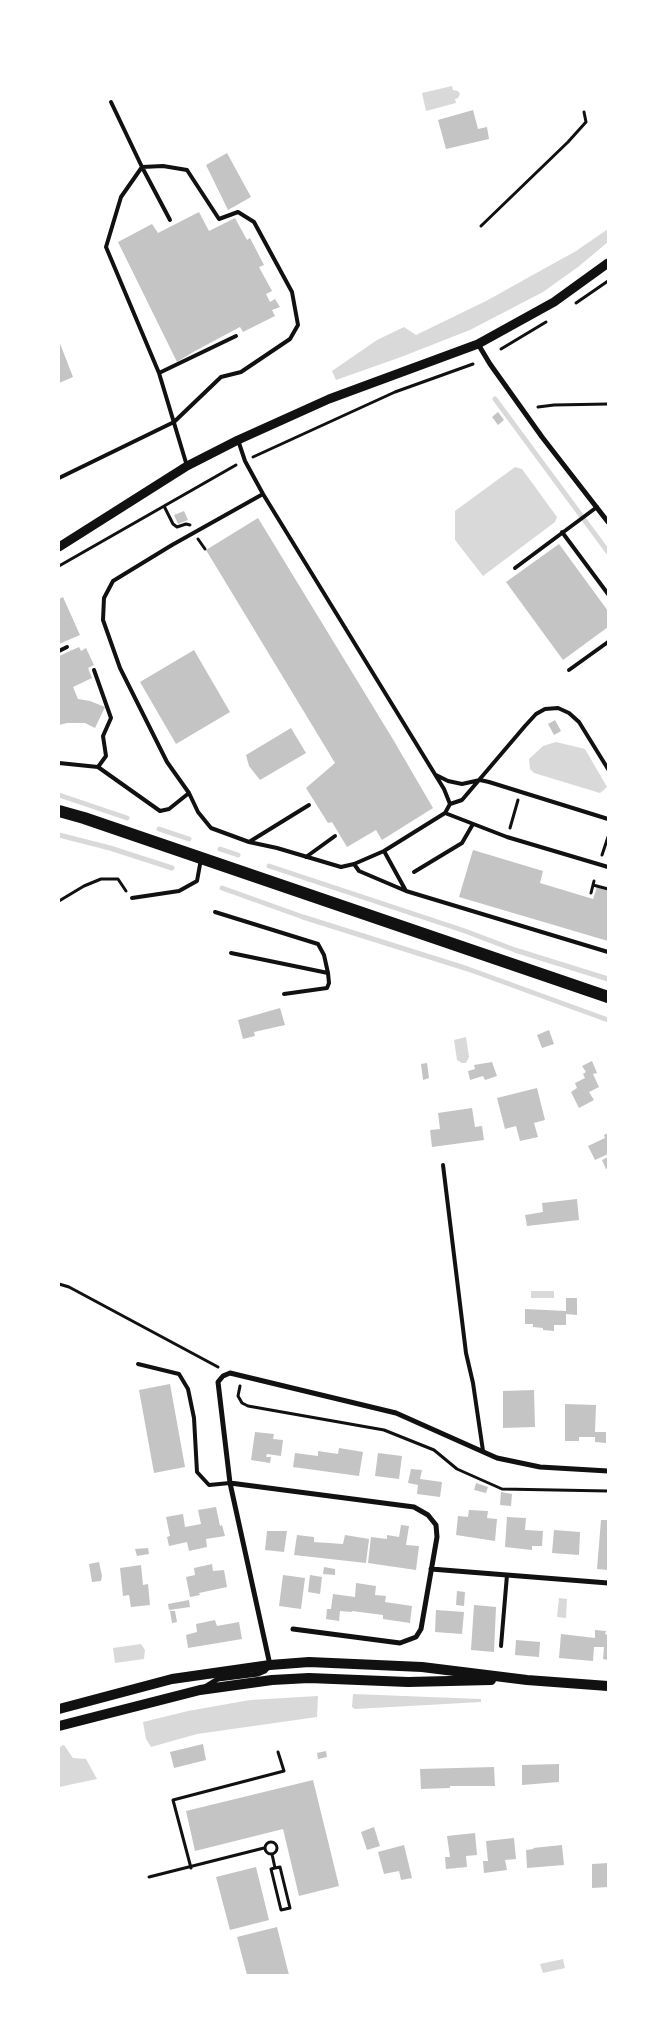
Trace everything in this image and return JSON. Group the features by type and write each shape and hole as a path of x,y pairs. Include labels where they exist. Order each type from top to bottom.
{"main road":[{"path":"59,811 608,998"},
{"path":"327,1663 336,1669 344,1671 347,1678"},
{"path":"59,1709 172,1679 270,1665 327,1663 422,1666 527,1680 608,1686"},
{"path":"270,1665 276,1671 283,1670 290,1673 294,1679"},
{"path":"59,1726 200,1690 272,1680 347,1678 408,1682 527,1680"}],"street":[{"path":"59,547 187,466 238,440 329,399 478,344 554,302 608,263"},
{"path":"478,344 542,437 608,522"},
{"path":"200,1690 218,1679 258,1674 265,1671 270,1665 230,1483 218,1382 223,1376 230,1373 396,1413 497,1458 540,1467 608,1470"},
{"path":"230,1483 414,1507 428,1515 436,1525 436,1537 421,1629 416,1637 400,1642 293,1629"},
{"path":"431,1569 608,1583"}],"lane":[{"path":"111,102 170,220"},
{"path":"59,478 174,422 221,377 241,372 290,339 298,325 292,292 254,222 238,212 219,219 187,170 163,166 142,167"},
{"path":"142,167 121,197 106,247 159,373 187,466"},
{"path":"159,373 236,336"},
{"path":"238,440 245,460 263,494 436,775 450,804"},
{"path":"263,494 172,545 113,581 104,598 103,620 120,668 167,762 189,793 198,812 211,828 249,842 277,848 341,867 354,864 384,851 445,813 450,804 462,800 536,714 545,709 558,708 569,713 579,722 608,769"},
{"path":"515,568 597,507"},
{"path":"562,532 608,594"},
{"path":"569,670 608,642"},
{"path":"59,651 67,647"},
{"path":"94,670 111,718 103,736 106,756 98,767"},
{"path":"59,763 98,767 160,811 169,809 189,793"},
{"path":"436,775 448,781 462,784 480,780 608,819"},
{"path":"249,842 310,805"},
{"path":"445,813 555,852 608,867"},
{"path":"414,872 462,843 472,824"},
{"path":"306,858 335,836"},
{"path":"384,851 406,890"},
{"path":"132,898 179,890 197,882 201,859"},
{"path":"354,864 359,871 406,890 608,952"},
{"path":"215,912 318,944 324,955 328,973 329,983 327,988 284,994"},
{"path":"231,954 328,973"},
{"path":"443,1165 465,1344 483,1452"},
{"path":"138,1364 179,1374 188,1389 194,1418 197,1472 209,1485 230,1483"},
{"path":"500,1646 507,1575"}],"path":[{"path":"481,226 568,142 586,122 584,112"},
{"path":"257,455 395,392 473,364"},
{"path":"538,407 554,404 608,404"},
{"path":"59,566 235,466"},
{"path":"510,828 518,799"},
{"path":"602,856 608,836"},
{"path":"59,902 84,886 101,879 118,879 132,898"},
{"path":"592,893 593,883 608,889"},
{"path":"59,1284 230,1373"},
{"path":"240,1386 238,1396 242,1403 248,1406 268,1408 312,1418 384,1430 434,1450 457,1469 502,1489 608,1491"},
{"path":"191,1868 173,1800 284,1771 278,1752"},
{"path":"149,1877 191,1868 264,1848 269,1842 275,1843 276,1851 272,1854"},
{"path":"264,1848 268,1853 272,1854"},
{"path":"272,1854 275,1868"},
{"path":"280,1867 290,1908 281,1910 271,1869 275,1868 280,1867"}],"shaded area":[{"path":"452,86 453,90 458,91 460,94 455,99 456,103 426,111 422,93"},
{"path":"608,229 608,242 578,267 543,292 470,330 336,380 332,371 377,340 404,327 416,335 486,301 576,251"},
{"path":"515,467 522,469 557,517 555,522 483,576 455,540 455,511"},
{"path":"556,742 585,749 607,787 600,793 534,773 530,769 529,759 543,746"},
{"path":"466,1037 469,1057 466,1063 462,1063 457,1060 454,1040"},
{"path":"531,1291 554,1291 554,1298 531,1298"},
{"path":"559,1598 567,1599 566,1618 557,1617"},
{"path":"141,1644 145,1650 144,1659 115,1663 113,1648"},
{"path":"353,1694 481,1699 481,1702 355,1709 352,1707"},
{"path":"318,1696 317,1717 197,1734 151,1747 146,1739 143,1722 188,1711 250,1700"},
{"path":"64,1745 73,1758 86,1759 97,1779 59,1787 59,1747"},
{"path":"563,1959 565,1968 543,1973 540,1964"}],"building":[{"path":"473,110 478,129 487,127 489,139 446,149 438,120"},
{"path":"227,153 251,197 228,210 206,165"},
{"path":"199,212 209,231 235,218 247,240 250,238 264,265 259,267 272,291 266,294 270,302 275,299 280,307 272,310 275,316 243,332 240,327 177,362 118,242 152,224 158,233"},
{"path":"59,341 73,377 59,383"},
{"path":"498,412 504,420 498,425 492,417"},
{"path":"184,511 188,520 178,524 174,515"},
{"path":"258,518 433,808 382,840 376,830 347,847 332,822 328,823 306,788 335,763 206,550"},
{"path":"559,544 608,611 608,627 563,660 506,582"},
{"path":"63,597 80,635 59,644 59,599"},
{"path":"79,647 81,651 86,648 94,665 88,668 92,678 73,687 78,699 105,707 95,728 85,723 59,725 59,656"},
{"path":"194,650 230,712 176,744 140,682"},
{"path":"555,720 561,731 554,735 548,724"},
{"path":"291,728 306,753 260,780 249,766 246,755"},
{"path":"473,850 543,871 540,883 593,899 597,887 608,891 608,941 459,897"},
{"path":"280,1008 285,1025 254,1032 255,1036 243,1039 238,1020"},
{"path":"549,1030 554,1044 542,1048 537,1035"},
{"path":"592,1061 597,1073 593,1074 599,1087 589,1092 594,1100 579,1108 571,1092 577,1088 575,1083 585,1078 583,1074 586,1072 582,1066"},
{"path":"492,1062 497,1076 485,1080 483,1076 470,1080 468,1071 475,1069 474,1065"},
{"path":"427,1063 429,1078 423,1080 421,1064"},
{"path":"537,1088 545,1120 534,1123 538,1137 520,1141 516,1126 505,1129 497,1098"},
{"path":"472,1108 475,1127 482,1126 484,1140 432,1147 430,1130 440,1129 438,1113"},
{"path":"608,1133 608,1154 595,1160 588,1146 605,1138 604,1135"},
{"path":"608,1157 608,1168 606,1169 602,1160"},
{"path":"577,1199 579,1220 527,1226 525,1215 543,1212 542,1203"},
{"path":"566,1298 577,1298 577,1315 566,1314 566,1325 554,1325 554,1331 533,1327 533,1324 525,1324 525,1309 566,1311"},
{"path":"170,1384 185,1467 154,1473 139,1390"},
{"path":"534,1390 535,1427 503,1428 503,1391"},
{"path":"565,1404 596,1405 595,1432 606,1432 606,1443 595,1442 595,1437 579,1437 579,1441 565,1441"},
{"path":"255,1432 274,1434 273,1439 283,1440 281,1456 267,1454 266,1457 271,1457 270,1463 251,1460"},
{"path":"339,1448 363,1452 359,1476 293,1467 295,1453 318,1456 318,1451 338,1454"},
{"path":"378,1453 402,1456 399,1479 375,1476"},
{"path":"411,1469 422,1470 420,1479 442,1482 440,1497 417,1494 418,1485 408,1483"},
{"path":"476,1483 488,1487 486,1493 474,1490"},
{"path":"501,1492 512,1494 511,1506 500,1505"},
{"path":"216,1507 220,1526 222,1525 225,1536 206,1539 207,1547 189,1551 187,1542 169,1546 167,1537 170,1536 166,1517 183,1514 185,1527 201,1524 198,1510"},
{"path":"469,1510 488,1511 487,1518 497,1519 495,1541 456,1535 458,1516 468,1517"},
{"path":"507,1517 526,1518 525,1530 543,1531 542,1546 532,1546 532,1550 505,1547"},
{"path":"601,1520 608,1520 608,1570 597,1569"},
{"path":"401,1525 409,1526 406,1545 419,1546 416,1570 368,1563 371,1537 387,1539 387,1535 399,1537"},
{"path":"554,1530 580,1532 579,1555 552,1553"},
{"path":"267,1531 287,1531 284,1552 265,1550"},
{"path":"297,1535 314,1537 314,1542 343,1544 345,1535 369,1539 366,1563 294,1555"},
{"path":"148,1548 149,1554 137,1556 135,1549"},
{"path":"99,1562 102,1576 101,1581 92,1582 89,1564"},
{"path":"212,1564 213,1571 224,1570 227,1587 199,1593 200,1595 190,1597 186,1577 195,1575 194,1568"},
{"path":"141,1565 143,1585 148,1584 150,1605 131,1607 129,1595 123,1596 120,1568"},
{"path":"324,1567 335,1569 335,1575 323,1574"},
{"path":"283,1575 305,1578 301,1609 279,1606"},
{"path":"310,1575 322,1577 320,1594 308,1592"},
{"path":"356,1583 376,1586 375,1595 386,1596 385,1602 412,1606 410,1623 383,1619 383,1615 352,1611 340,1611 339,1621 326,1619 327,1609 331,1609 333,1594 355,1597"},
{"path":"457,1591 465,1592 464,1606 456,1605"},
{"path":"189,1600 190,1607 169,1610 168,1604"},
{"path":"474,1605 496,1607 494,1652 471,1650"},
{"path":"436,1610 464,1612 462,1634 435,1632"},
{"path":"170,1611 175,1611 177,1622 172,1623"},
{"path":"215,1620 217,1626 239,1622 242,1639 188,1648 186,1635 197,1632 196,1624"},
{"path":"595,1630 606,1631 605,1634 608,1635 608,1660 603,1659 604,1647 594,1647 593,1661 559,1658 561,1634 595,1638"},
{"path":"516,1640 540,1642 539,1657 515,1655"},
{"path":"203,1744 206,1760 174,1768 170,1752"},
{"path":"326,1751 327,1757 318,1759 317,1753"},
{"path":"559,1764 559,1782 522,1785 522,1765"},
{"path":"494,1767 495,1786 450,1786 450,1788 421,1789 420,1769"},
{"path":"313,1780 339,1886 299,1896 283,1829 195,1851 186,1811"},
{"path":"374,1827 380,1846 367,1850 361,1832"},
{"path":"475,1833 477,1855 466,1856 467,1867 446,1869 445,1857 450,1857 447,1836"},
{"path":"514,1838 516,1859 505,1860 507,1870 484,1873 483,1861 488,1861 486,1841"},
{"path":"404,1845 412,1878 401,1880 399,1871 384,1874 378,1852"},
{"path":"562,1845 564,1865 527,1868 526,1850"},
{"path":"608,1863 608,1887 592,1888 592,1864"},
{"path":"256,1867 269,1920 230,1930 216,1877"},
{"path":"277,1927 289,1975 247,1975 237,1937"}],"waterway":[{"path":"495,399 608,552"},
{"path":"59,795 127,818"},
{"path":"159,829 189,839"},
{"path":"59,835 110,848 172,868"},
{"path":"220,849 238,855"},
{"path":"269,866 465,931 515,950 608,979"},
{"path":"222,888 303,917 468,969 608,1020"}]}
